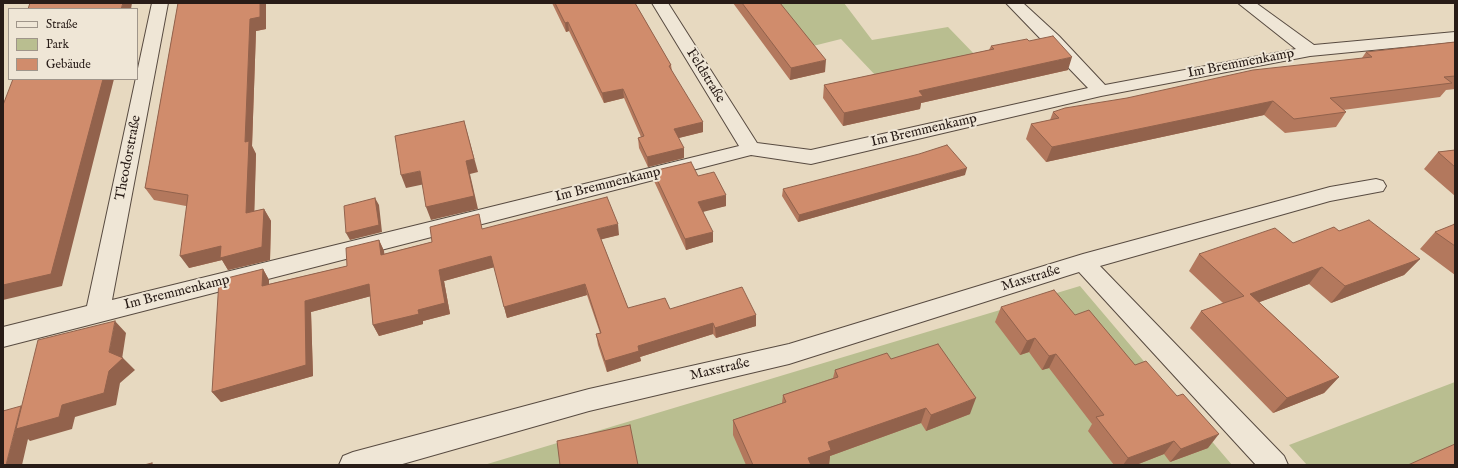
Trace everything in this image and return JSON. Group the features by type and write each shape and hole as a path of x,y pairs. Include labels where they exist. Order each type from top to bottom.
{"street":[{"name":"Theodorstraße","path":"98,313 160,3"},
{"name":"Feldstraße","path":"660,3 751,149"},
{"path":"1014,3 1053,40 1101,91"},
{"path":"1246,3 1310,51"},
{"name":"Im Bremmenkamp","path":"3,337 751,149 811,157 1101,91 1310,51 1455,37"},
{"name":"Maxstraße","path":"353,465 589,400 789,354 1083,262 1330,194 1376,186"},
{"path":"1083,262 1274,465"}],"green space":[{"path":"779,3 844,3 872,40 948,27 979,59 877,77 841,39 813,46"},
{"path":"1080,286 1232,465 484,465"},
{"path":"1455,382 1455,465 1307,465 1289,445"}],"building":[{"path":"30,3 123,3 121,8 28,8"},
{"path":"178,3 260,3 260,17 250,19 245,142 249,141 246,213 264,209 262,247 220,258 221,246 180,256 188,195 145,188"},
{"path":"555,3 635,3 671,65 669,66 703,122 674,129 684,148 647,157 638,138 644,136 623,89 602,93 568,22 565,23"},
{"path":"742,3 780,3 826,60 791,68"},
{"path":"1053,36 1072,57 919,91 923,96 844,113 824,85 994,49 991,46"},
{"path":"1455,42 1455,76 1444,77 1452,83 1330,98 1346,112 1294,119 1273,101 1052,147 1031,124 1059,118 1053,112 1065,108 1127,98 1253,70 1372,57 1366,52"},
{"path":"13,80 103,80 51,274 3,285 3,105"},
{"path":"464,121 474,159 466,161 474,196 426,207 420,171 401,175 395,136"},
{"path":"947,145 967,168 799,215 783,189 919,154"},
{"path":"1455,150 1455,167 1438,152"},
{"path":"691,162 698,176 714,172 726,195 698,202 713,232 685,239 653,171"},
{"path":"607,197 618,224 597,229 628,308 665,298 670,309 742,287 756,315 715,328 713,323 638,346 639,351 605,361 596,334 601,333 585,284 504,307 491,256 439,270 445,303 418,310 419,314 373,325 369,284 305,301 306,365 212,392 219,280 263,269 262,286 347,266 346,248 379,240 381,255 432,242 430,227 479,214 482,229"},
{"path":"375,198 379,225 346,233 344,206"},
{"path":"1369,220 1420,259 1345,286 1322,267 1250,294 1339,377 1287,398 1201,311 1244,296 1199,254 1275,228 1293,243 1334,227 1339,231"},
{"path":"1455,224 1455,246 1435,232"},
{"path":"1054,290 1075,315 1089,310 1135,365 1146,361 1177,396 1183,394 1219,434 1181,449 1174,441 1128,458 1096,417 1104,415 1056,354 1049,356 1035,338 1027,341 1001,307"},
{"path":"115,321 109,352 123,358 109,371 104,393 62,405 59,417 16,429 38,340"},
{"path":"938,344 976,398 931,415 926,408 828,442 831,450 808,458 811,465 753,465 733,420 786,402 783,395 838,377 835,370 887,353 891,359"},
{"path":"21,406 6,465 3,465 3,411"},
{"path":"630,425 638,465 560,465 557,441"},
{"path":"1455,444 1455,465 1408,465"}]}
